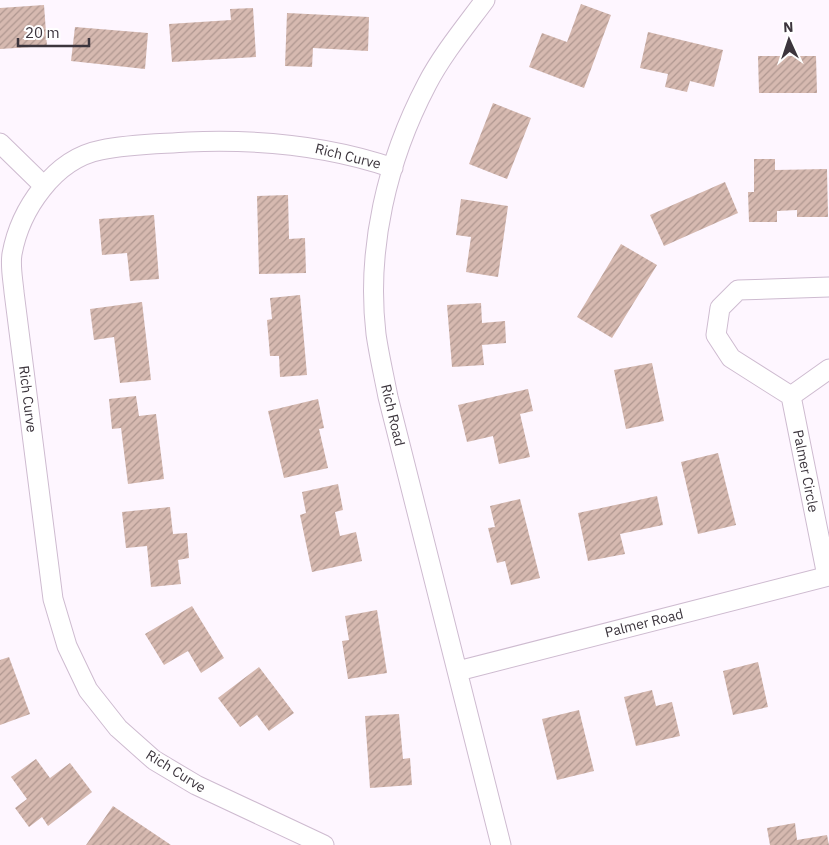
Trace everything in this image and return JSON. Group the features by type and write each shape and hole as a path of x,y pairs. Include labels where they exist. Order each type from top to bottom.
{"street":[{"name":"Rich Road","path":"485,0 427,83 401,142 382,204 375,268 376,333 388,397 501,845"},
{"name":"Rich Curve","path":"324,845 196,786 154,760 118,728 88,690 66,646 53,598 14,292 12,255 21,221 43,185 67,165 98,150 135,145 268,141 363,157 393,168"},
{"path":"0,143 43,185"},
{"path":"829,287 738,290 720,308 716,335 731,358 791,396 829,369"},
{"name":"Palmer Circle","path":"791,396 828,576"},
{"name":"Palmer Road","path":"458,671 828,576"}],"building":[{"path":"581,4 611,15 584,88 529,67 542,33 567,42"},
{"path":"44,5 47,46 0,49 0,8"},
{"path":"253,8 256,57 172,62 169,24 231,20 230,9"},
{"path":"287,13 369,17 368,51 313,48 312,67 285,66"},
{"path":"75,27 148,33 145,69 71,61"},
{"path":"648,32 723,50 714,87 690,81 687,92 665,87 668,74 640,68"},
{"path":"758,56 816,56 817,93 759,93"},
{"path":"493,103 531,118 507,179 469,164"},
{"path":"754,159 775,159 775,170 827,169 828,217 797,217 797,210 777,211 777,222 749,222 748,192 754,192"},
{"path":"725,182 738,213 664,246 650,215"},
{"path":"288,195 289,239 305,238 306,273 259,274 257,196"},
{"path":"461,199 508,206 498,277 466,272 471,237 456,235"},
{"path":"154,215 159,279 130,281 127,253 102,255 99,219"},
{"path":"621,244 657,265 612,338 577,317"},
{"path":"300,295 307,375 280,377 279,356 270,356 267,320 272,319 270,298"},
{"path":"142,302 151,380 120,383 114,337 94,340 90,309"},
{"path":"481,303 482,323 505,321 506,343 482,345 484,365 452,367 447,305"},
{"path":"652,363 664,421 626,429 614,370"},
{"path":"528,389 533,411 520,414 530,457 499,464 493,436 467,442 458,405"},
{"path":"136,396 139,416 156,414 164,479 128,484 121,428 112,429 109,399"},
{"path":"318,399 324,428 319,429 328,468 284,478 268,411"},
{"path":"718,453 736,525 698,534 681,462"},
{"path":"338,484 343,510 335,512 340,536 356,532 362,561 312,572 300,515 306,513 302,492"},
{"path":"657,496 663,525 620,534 625,554 588,561 578,513"},
{"path":"520,499 540,578 511,585 505,561 497,563 488,528 495,527 490,506"},
{"path":"170,507 173,534 187,533 189,558 178,560 181,584 151,587 147,546 126,548 122,512"},
{"path":"192,606 224,658 201,673 188,651 164,665 145,634"},
{"path":"377,610 387,673 348,679 342,641 349,640 345,616"},
{"path":"9,657 30,714 0,725 0,660"},
{"path":"758,662 768,707 733,715 723,671"},
{"path":"259,667 294,713 269,731 257,715 240,727 218,698"},
{"path":"652,690 656,706 672,702 680,736 636,746 624,697"},
{"path":"579,710 594,771 557,780 542,719"},
{"path":"399,714 403,759 410,758 412,785 370,788 365,716"},
{"path":"36,759 50,778 70,763 92,792 48,826 42,817 29,827 15,808 27,799 11,777"},
{"path":"113,806 171,845 86,845"},
{"path":"795,823 797,840 827,835 829,845 770,845 767,828"}]}
